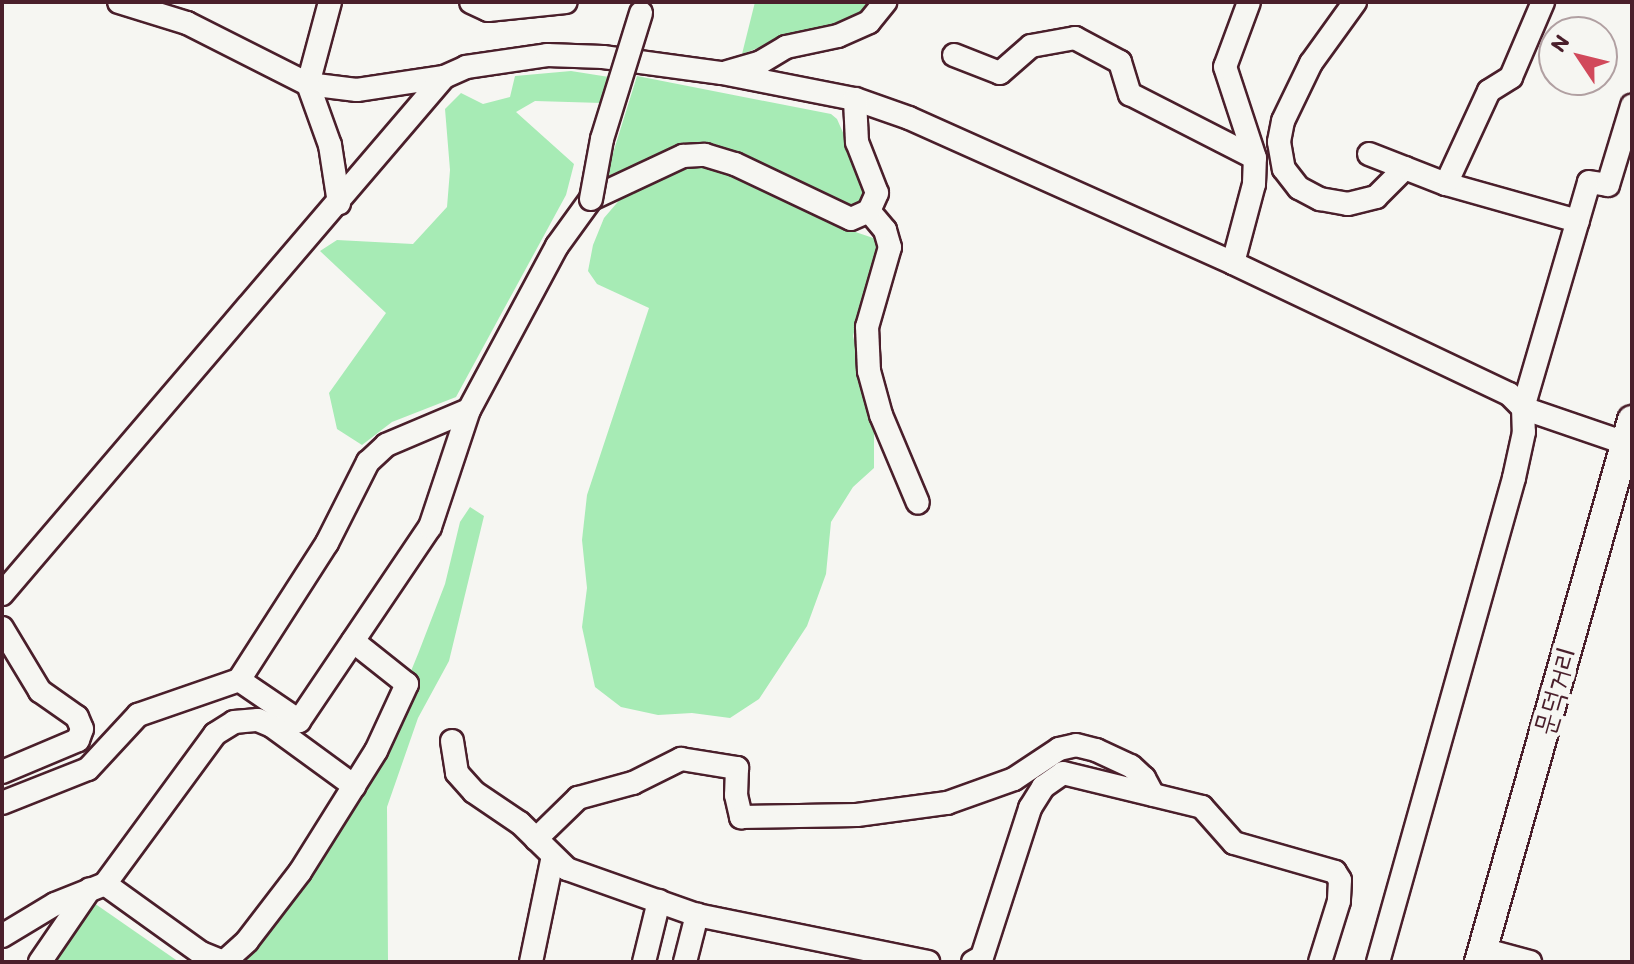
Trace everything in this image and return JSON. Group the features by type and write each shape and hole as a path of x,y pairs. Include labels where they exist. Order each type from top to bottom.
{"main road":[{"name":"문덕거리","path":"1481,956 1629,431"}],"street":[{"path":"119,2 187,23 308,84 357,90 444,77 466,67 547,55 603,57 722,73 855,99 909,118 1233,263 1509,394 1523,408 1629,431"},
{"path":"330,2 308,84 330,145 339,203"},
{"path":"471,2 488,10 566,2"},
{"path":"722,73 761,62 786,47 838,36 869,22 885,2"},
{"path":"1233,263 1254,184 1255,158 1225,67 1249,2"},
{"path":"1355,2 1311,63 1283,121 1279,142 1284,169 1299,188 1320,199 1348,204 1376,197 1405,168"},
{"path":"1446,184 1489,91 1511,77 1543,2"},
{"path":"239,680 299,721 430,527 469,410 557,246 591,199 602,139 642,8"},
{"path":"954,55 1000,73 1031,46 1075,38 1120,62 1130,94 1255,158"},
{"path":"2,594 444,77"},
{"path":"591,199 683,156 705,155 735,164 851,219 869,211 877,193 857,142 855,99"},
{"path":"1378,962 1514,478 1524,432 1523,408 1589,182 1608,185 1632,106"},
{"path":"1369,154 1446,184 1578,221"},
{"path":"869,211 885,230 890,247 867,327 869,371 881,415 918,503"},
{"path":"2,803 88,769 138,715 239,680 327,543 368,462 386,445 469,410"},
{"path":"2,628 40,691 77,717 82,729 78,740 2,772"},
{"path":"98,886 201,953 224,962 247,941 300,872 376,751 407,684 353,641"},
{"path":"40,962 215,734 234,722 258,720 272,726 354,786"},
{"path":"452,741 457,773 474,792 520,823 567,869 697,915 928,962"},
{"path":"536,839 578,798 633,783 681,759 737,768 736,795 741,817 857,815 947,803 1014,779 1059,749 1076,745 1096,750 1131,766 1144,778 1153,795"},
{"path":"973,962 982,957 1030,808 1043,787 1063,773 1202,807 1234,843 1335,872 1340,880 1339,901 1320,962"},
{"path":"531,962 553,856"},
{"path":"2,936 55,904 98,886"},
{"path":"644,962 659,901"},
{"path":"685,962 697,915"},
{"path":"1481,956 1530,962"}],"green space":[{"path":"755,2 868,2 858,15 834,27 800,32 742,54"},
{"path":"571,71 609,77 602,103 535,101 516,112 574,164 566,195 456,397 392,422 362,445 337,429 329,393 386,313 320,251 337,240 413,244 447,207 450,170 445,109 461,93 483,104 510,97 515,76"},
{"path":"637,76 831,114 837,119 866,185 866,196 861,204 844,207 720,147 695,144 604,182"},
{"path":"707,166 771,188 826,222 885,242 863,297 853,336 874,417 874,468 853,487 831,522 826,574 807,626 759,699 730,718 692,713 658,715 621,707 595,687 582,627 587,588 582,540 587,495 649,308 597,284 588,271 593,245 604,218 622,197 680,167"},
{"path":"470,507 484,516 449,661 418,718 387,807 388,962 242,962 257,948 332,836 371,768 445,584 460,522"},
{"path":"94,903 179,962 41,962 57,933"}]}
